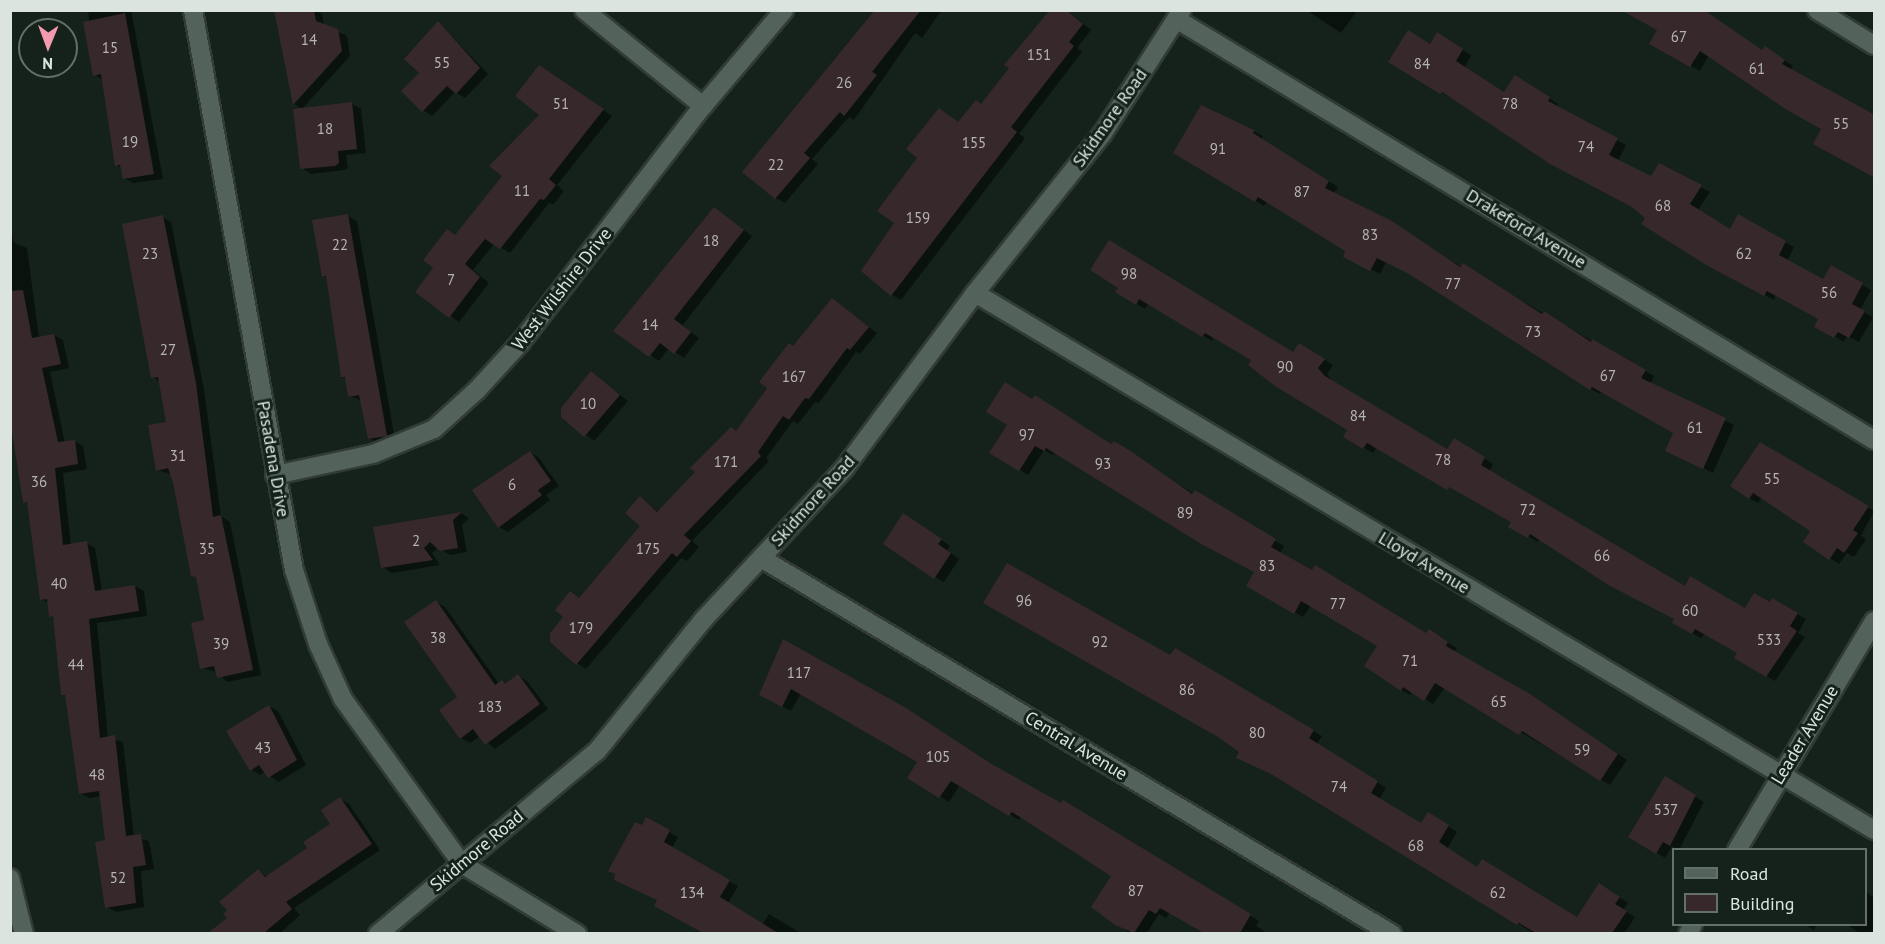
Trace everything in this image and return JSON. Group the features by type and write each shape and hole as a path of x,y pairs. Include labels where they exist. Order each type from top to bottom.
{"street":[{"name":"Pasadena Drive","path":"193,10 275,475 294,570 318,644 343,699 462,864"},
{"path":"584,10 703,106"},
{"name":"West Wilshire Drive","path":"275,475 373,454 434,429 521,342 703,106 784,10"},
{"path":"1817,10 1875,45"},
{"name":"Skidmore Road","path":"378,933 597,751 703,620 844,469 975,293 1103,133 1179,15"},
{"name":"Drakeford Avenue","path":"1179,15 1875,440"},
{"name":"Lloyd Avenue","path":"975,293 1875,830"},
{"name":"Central Avenue","path":"761,558 1392,933"},
{"name":"Leader Avenue","path":"1738,848 1875,621"},
{"path":"462,864 577,933"},
{"path":"10,878 24,933"}],"building":[{"path":"274,10 314,10 316,21 338,29 342,51 293,105"},
{"path":"875,10 921,10 872,72 877,75 844,116 840,112 804,153 810,158 775,199 742,172"},
{"path":"1050,10 1066,10 1083,24 1069,42 1074,46 1011,127 1017,132 891,296 861,271 894,223 877,211 917,158 906,149 939,108 958,122 976,100 981,104 1009,68 1004,65"},
{"path":"1621,10 1704,10 1762,50 1765,46 1785,60 1782,64 1875,115 1875,178 1813,144 1821,129 1787,110 1700,51 1690,67 1649,44 1657,30"},
{"path":"125,13 154,174 123,179 120,165 115,166 101,74 93,76 83,22"},
{"path":"438,21 480,68 456,94 447,86 422,112 401,91 419,73 404,59"},
{"path":"1408,30 1430,44 1437,32 1463,49 1456,61 1504,92 1515,75 1550,97 1548,101 1618,138 1609,155 1651,176 1659,163 1702,185 1690,204 1730,229 1738,214 1786,241 1779,255 1823,279 1831,265 1863,283 1852,304 1865,311 1849,338 1838,332 1834,338 1814,327 1818,319 1767,291 1764,296 1708,266 1641,224 1645,218 1632,207 1550,164 1442,92 1440,94 1388,62"},
{"path":"539,65 604,109 549,179 556,185 544,200 540,199 500,249 485,239 465,264 480,277 449,318 415,292 433,268 423,260 447,229 455,235 502,176 489,166 539,115 515,96"},
{"path":"352,102 357,149 338,151 339,163 335,166 300,169 293,109"},
{"path":"1201,105 1254,130 1253,133 1329,181 1325,188 1392,221 1460,267 1463,263 1542,314 1544,311 1591,342 1592,339 1646,370 1641,378 1726,418 1703,469 1665,451 1673,433 1592,387 1590,390 1409,274 1377,258 1370,271 1343,257 1345,251 1258,197 1255,202 1173,153"},
{"path":"714,207 744,230 674,319 691,332 674,354 660,343 649,357 613,331"},
{"path":"348,214 387,436 368,439 359,395 348,397 345,377 341,377 326,276 322,277 312,220"},
{"path":"163,215 196,383 213,517 221,515 253,670 217,678 214,666 200,669 191,623 204,620 196,577 191,576 168,468 156,471 148,425 166,422 158,377 151,378 122,224"},
{"path":"1109,240 1293,352 1299,343 1325,359 1318,368 1325,376 1447,449 1454,438 1485,457 1481,465 1685,586 1690,576 1745,608 1754,593 1770,602 1772,598 1798,613 1790,626 1797,631 1766,677 1734,658 1737,653 1695,629 1692,634 1672,623 1674,619 1610,586 1530,534 1528,538 1508,527 1511,522 1449,487 1447,490 1367,443 1363,449 1343,437 1347,430 1275,386 1248,365 1251,360 1205,333 1202,337 1139,299 1136,305 1115,292 1118,288 1090,270"},
{"path":"23,290 32,338 54,334 61,364 42,368 58,442 75,440 78,464 55,468 63,545 87,541 95,591 135,585 139,611 89,619 100,738 115,735 126,836 141,834 146,865 133,867 136,903 105,908 95,842 105,840 99,791 79,794 65,695 61,695 53,616 49,617 47,599 40,600 27,502 23,503 10,419 10,291"},
{"path":"832,298 869,327 850,350 847,348 809,399 805,398 789,420 783,416 758,452 761,456 684,535 691,541 677,557 672,553 576,665 550,642 550,633 563,617 555,610 570,591 579,598 640,526 625,513 640,496 657,512 695,472 690,468 731,427 736,431 767,388 759,382 789,343 793,346"},
{"path":"591,371 620,395 584,437 561,417 561,408"},
{"path":"1005,382 1032,399 1035,395 1111,444 1114,441 1132,452 1192,494 1195,490 1276,539 1271,547 1312,570 1315,565 1426,633 1429,629 1448,642 1446,646 1530,694 1618,754 1600,781 1522,731 1519,735 1435,683 1424,701 1403,687 1401,691 1364,666 1377,646 1301,601 1294,614 1246,586 1254,572 1203,545 1046,448 1044,451 1035,446 1019,471 989,453 1007,425 986,412"},
{"path":"1760,442 1869,506 1853,530 1858,533 1844,553 1837,548 1829,560 1803,542 1810,531 1753,493 1749,499 1730,486"},
{"path":"530,451 551,481 538,490 542,495 498,528 472,490"},
{"path":"462,512 453,520 458,548 440,551 430,542 424,548 433,560 381,568 373,527"},
{"path":"903,513 942,539 938,544 951,553 934,579 883,544"},
{"path":"1007,563 1170,655 1175,648 1314,730 1309,738 1378,781 1371,793 1421,823 1428,812 1449,825 1439,842 1477,867 1482,859 1577,917 1599,883 1620,897 1615,904 1627,911 1612,933 1536,933 1519,923 1517,925 1271,774 1236,758 1239,752 1218,737 983,603"},
{"path":"436,600 495,685 502,680 505,684 518,674 540,704 485,745 473,729 460,739 439,710 457,697 404,622"},
{"path":"783,639 906,708 990,763 1061,803 1063,800 1251,914 1240,933 1204,933 1160,908 1156,914 1149,910 1134,933 1115,925 1091,907 1111,876 1012,812 1009,816 951,781 939,798 907,778 917,762 791,689 782,707 759,695"},
{"path":"269,705 297,760 268,778 259,765 250,771 226,731"},
{"path":"1665,776 1696,795 1670,846 1663,842 1656,854 1628,837"},
{"path":"340,797 372,844 286,902 292,909 264,933 208,933 227,918 223,914 227,910 219,902 258,869 265,877 307,848 303,842 330,824 321,810"},
{"path":"646,817 670,830 664,842 730,880 720,897 778,933 703,933 654,906 657,900 614,880 615,874 608,871 635,822 642,825"}]}
